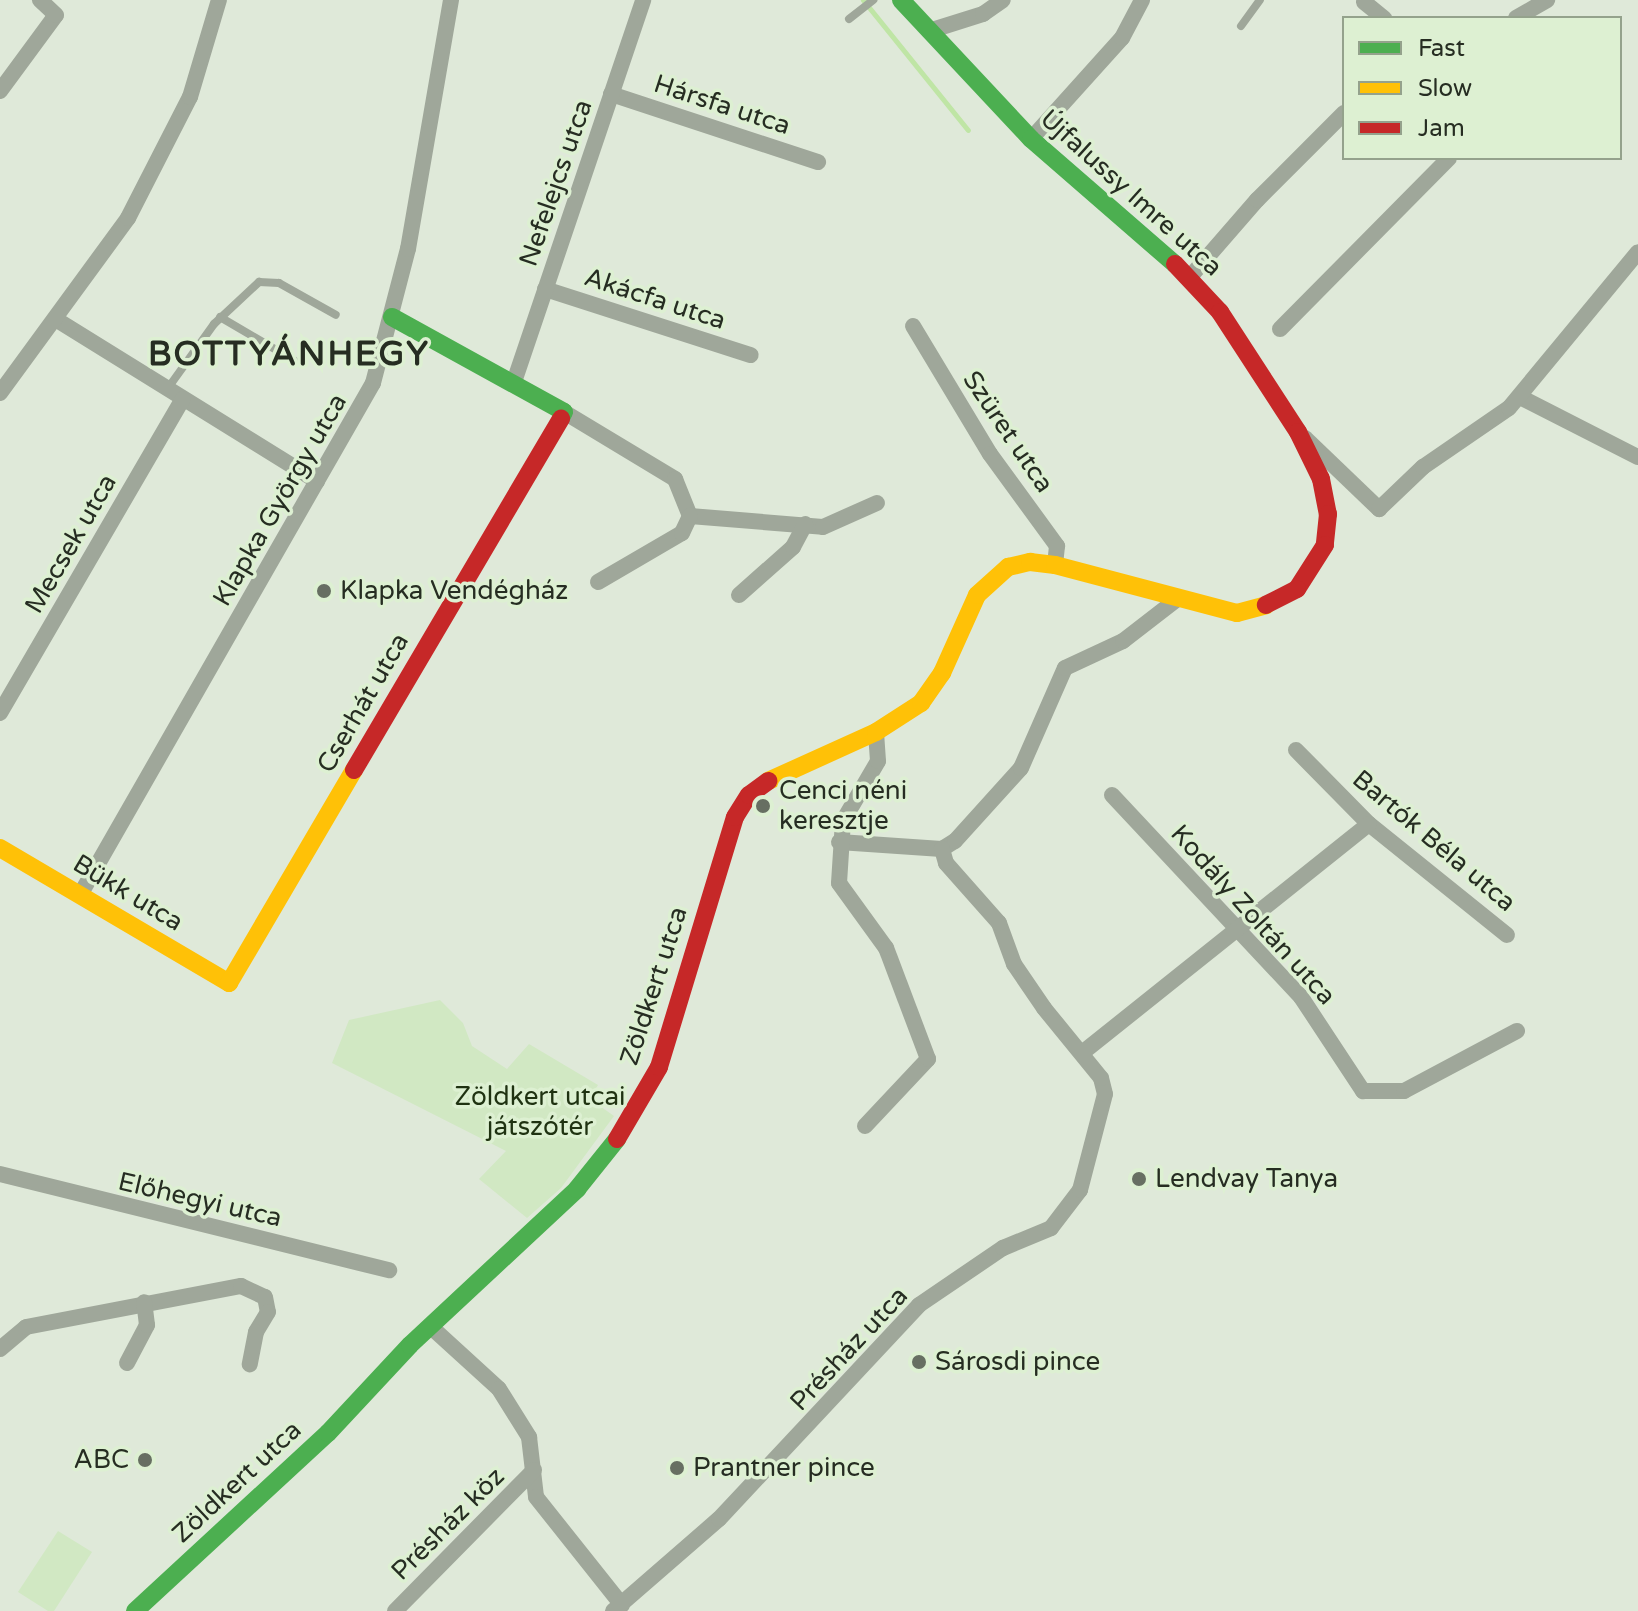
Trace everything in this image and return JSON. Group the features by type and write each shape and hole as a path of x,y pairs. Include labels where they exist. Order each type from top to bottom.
{"street":[{"path":"0,91 56,15 40,0"},
{"path":"0,393 57,320 128,218 190,97 219,0"},
{"name":"Klapka György utca","path":"80,895 373,383 392,317 451,0"},
{"name":"Nefelejcs utca","path":"514,382 643,0"},
{"path":"929,31 983,14 1003,0"},
{"path":"1031,139 1122,38 1142,0"},
{"path":"1519,16 1547,0"},
{"name":"Újfalussy Imre utca","path":"906,2 929,31 1031,139 1190,277 1220,312 1298,432 1321,479 1329,530 1325,545 1297,589 1282,600 1237,613 1176,600 1055,565 1030,562"},
{"path":"1364,2 1382,16"},
{"name":"Hársfa utca","path":"611,94 818,162"},
{"path":"1190,277 1257,200 1342,115"},
{"path":"1280,329 1447,160"},
{"path":"1298,432 1379,509 1423,467 1483,429 1520,397 1638,252"},
{"name":"Akácfa utca","path":"545,289 751,355"},
{"path":"392,317 514,382 675,479 690,516 682,533 598,582"},
{"path":"57,320 317,481"},
{"name":"Szüret utca","path":"913,326 990,454 1057,546 1055,565"},
{"path":"1520,397 1638,457"},
{"name":"Mecsek utca","path":"0,713 183,399"},
{"name":"Cserhát utca","path":"229,983 564,412"},
{"path":"690,516 823,527 877,503"},
{"path":"739,595 793,547 805,524"},
{"name":"Zöldkert utca","path":"135,1611 328,1433 430,1326 577,1189 625,1128 659,1067 725,846 749,795 769,780 876,732 921,703 942,673 977,595 1008,567 1030,562"},
{"path":"839,842 942,849 974,823 1021,768 1065,668 1133,635 1176,600"},
{"path":"865,1126 928,1059 886,948 839,883 839,842 843,821 878,761 876,732"},
{"name":"Bartók Béla utca","path":"1296,750 1369,824 1507,935"},
{"name":"Kodály Zoltán utca","path":"1112,795 1301,997 1363,1091 1404,1091 1517,1031"},
{"path":"1082,1053 1369,824"},
{"name":"Bükk utca","path":"0,848 229,983"},
{"name":"Présház utca","path":"430,1326 499,1389 529,1437 536,1497 618,1608 666,1569 799,1438 919,1305 1003,1248 1051,1228 1080,1190 1105,1094 1101,1078 1044,1008 1014,964 999,923 946,863 942,849"},
{"name":"Előhegyi utca","path":"0,1174 389,1270"},
{"path":"0,1349 26,1327 144,1302 241,1286 265,1297 268,1312 256,1332 250,1364"},
{"path":"127,1363 147,1325 144,1302"},
{"name":"Présház köz","path":"395,1611 534,1470"}],"lane":[{"path":"849,19 873,0"},
{"path":"1241,26 1260,0"},
{"path":"167,389 220,317 259,282 279,283 336,315"},
{"path":"220,317 295,361"}],"green space":[{"name":"Zöldkert utcai játszótér","path":"440,1000 463,1023 472,1046 507,1069 529,1044 598,1085 590,1099 614,1116 561,1188 527,1218 479,1179 506,1151 332,1063 349,1020"},
{"path":"58,1531 92,1552 54,1611 48,1611 18,1592"}],"waterway":[{"path":"863,0 968,130"}],"traffic: fast":[{"path":"901,0 1031,139 1175,264"},
{"path":"392,317 564,412 561,418"},
{"path":"135,1611 328,1433 410,1345 577,1189 617,1139"}],"traffic: slow":[{"path":"768,781 876,732 921,703 942,673 977,595 1008,567 1030,562 1055,565 1237,613 1266,605"},
{"path":"0,848 229,983 354,770"}],"traffic: jam":[{"path":"1175,264 1220,312 1298,432 1321,479 1328,514 1325,545 1297,589 1266,605"},
{"path":"354,770 561,418"},
{"path":"617,1139 659,1067 735,817 749,795 768,781"}],"place":[{"name":"Klapka Vendégház","path":"324,591"},
{"name":"Cenci néni keresztje","path":"763,806"},
{"name":"Lendvay Tanya","path":"1139,1179"},
{"name":"Sárosdi pince","path":"919,1362"},
{"name":"ABC","path":"145,1460"},
{"name":"Prantner pince","path":"677,1468"}],"district":[{"name":"BOTTYÁNHEGY","path":"289,355"}]}
